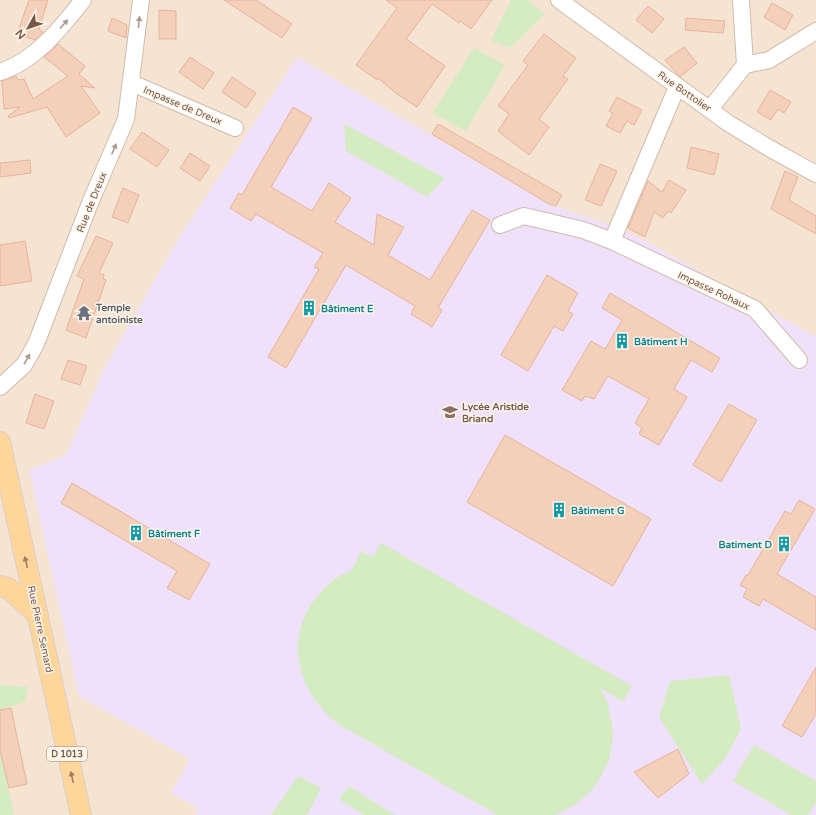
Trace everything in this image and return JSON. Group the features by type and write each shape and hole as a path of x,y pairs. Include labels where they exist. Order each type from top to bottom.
{"main road":[{"name":"Rue Pierre Semard","path":"0,442 81,815"},
{"path":"0,586 8,588 37,614"}],"street":[{"path":"0,72 18,64 35,52 52,37 83,0"},
{"name":"Rue de Dreux","path":"0,387 24,365 36,344 90,203 126,119 132,83 141,0"},
{"name":"Rue Bottolier","path":"559,0 728,123 816,174"},
{"path":"741,0 745,65"},
{"path":"710,109 745,65 769,60 816,31"},
{"name":"Impasse de Dreux","path":"132,83 235,128"},
{"path":"612,241 677,87"},
{"name":"Impasse Rohaux","path":"500,225 524,216 583,230 612,241 755,310 799,360"}],"shaded area":[{"name":"Lycée Aristide Briand","path":"0,0 816,0 816,815 0,815"},
{"name":"Lycée Aristide Briand","path":"297,57 549,204 618,228 653,245 816,337 816,815 195,815 198,808 171,793 190,759 79,696 29,470 66,455 104,369 174,246"}],"green space":[{"path":"511,0 528,0 545,14 510,48 491,40"},
{"path":"474,48 505,65 466,131 432,113"},
{"path":"344,124 445,178 427,197 346,151"},
{"path":"381,543 632,686 623,702 601,688 607,702 612,724 613,737 609,760 598,782 590,792 575,805 555,815 497,815 340,725 325,712 313,696 304,680 299,662 298,643 301,625 309,608 322,591 333,580 351,570 361,551 373,557"},
{"path":"729,675 741,729 725,759 702,784 659,717 670,681"},
{"path":"0,685 28,687 25,702 0,710"},
{"path":"754,745 816,781 816,802 808,815 791,815 733,781"},
{"path":"0,750 14,815 0,815"},
{"path":"298,776 321,788 307,815 271,815"},
{"path":"349,786 395,815 364,815 339,799"}],"building":[{"path":"29,0 48,0 39,29 43,32 35,40 17,34"},
{"path":"224,0 256,0 292,24 282,38"},
{"path":"386,0 492,0 471,29 460,21 459,23 432,4 406,39 445,66 417,107 397,94 378,78 377,80 356,65 397,8"},
{"path":"772,3 793,15 785,30 764,17"},
{"path":"648,6 664,19 652,33 636,20"},
{"path":"159,10 176,11 176,39 159,39"},
{"path":"112,18 127,25 126,38 108,31"},
{"path":"686,18 725,21 723,33 685,30"},
{"path":"544,34 576,58 563,76 568,79 539,119 549,127 529,155 498,131 509,114 498,106 528,65 523,61"},
{"path":"58,44 85,66 79,74 95,88 81,86 100,113 66,137 47,107 9,118 8,116 20,107 4,109 2,81 16,76 18,80 24,79 33,99 68,76 44,57"},
{"path":"684,47 697,63 680,77 665,60"},
{"path":"190,57 214,73 203,89 179,72"},
{"path":"232,77 256,93 246,108 222,92"},
{"path":"770,90 791,102 784,113 778,109 771,120 757,112"},
{"path":"617,97 642,110 634,125 627,121 620,133 606,126 613,113 609,111"},
{"path":"293,107 312,118 271,187 312,211 329,183 351,198 335,222 374,245 377,214 404,227 388,255 430,280 472,210 490,220 438,308 442,310 432,327 411,314 415,306 346,265 286,368 268,357 319,269 314,267 323,253 256,214 251,221 230,208 239,193 242,195"},
{"path":"438,124 562,195 556,206 549,204 432,134"},
{"path":"142,132 169,150 157,167 130,149"},
{"path":"691,147 719,154 714,175 687,168"},
{"path":"190,153 210,166 200,181 180,168"},
{"path":"30,160 31,173 0,177 0,163"},
{"path":"600,164 617,171 601,206 585,200"},
{"path":"785,171 798,177 789,200 816,216 816,234 771,209"},
{"path":"669,180 686,190 671,213 668,211 663,218 654,212 645,237 628,228 648,181 662,192"},
{"path":"123,188 139,195 128,223 112,217"},
{"path":"96,236 113,243 99,273 104,275 103,279 106,280 86,338 66,330 84,279 77,276"},
{"path":"25,241 32,281 0,286 0,245"},
{"path":"547,275 578,293 568,311 573,314 563,331 554,326 528,371 501,355"},
{"path":"610,293 720,358 712,372 691,360 674,389 687,397 659,445 639,434 642,428 635,423 649,399 608,376 594,399 585,396 582,401 562,390 591,341 605,349 622,320 602,308"},
{"path":"68,360 87,366 80,385 61,379"},
{"path":"35,394 54,401 44,429 26,423"},
{"path":"729,404 757,420 721,482 693,465"},
{"name":"Bâtiment G","path":"505,435 651,519 613,586 467,502"},
{"name":"Bâtiment F","path":"72,483 210,564 189,600 167,588 177,571 61,503"},
{"name":"Batiment D","path":"799,500 815,509 777,574 816,597 816,630 763,599 759,606 743,597 747,589 740,585 746,575 748,575 785,511 791,514"},
{"path":"816,667 816,714 802,737 782,726"},
{"path":"11,708 27,784 9,788 0,750 0,710"},
{"path":"678,749 689,774 658,798 634,772"}],"place":[{"name":"Bâtiment E","path":"309,308"},
{"name":"Temple antoiniste","path":"84,313"},
{"name":"Bâtiment H","path":"622,341"},
{"name":"Lycée Aristide Briand","path":"450,412"},
{"name":"Bâtiment G","path":"559,510"},
{"name":"Bâtiment F","path":"136,533"},
{"name":"Batiment D","path":"784,544"}]}
